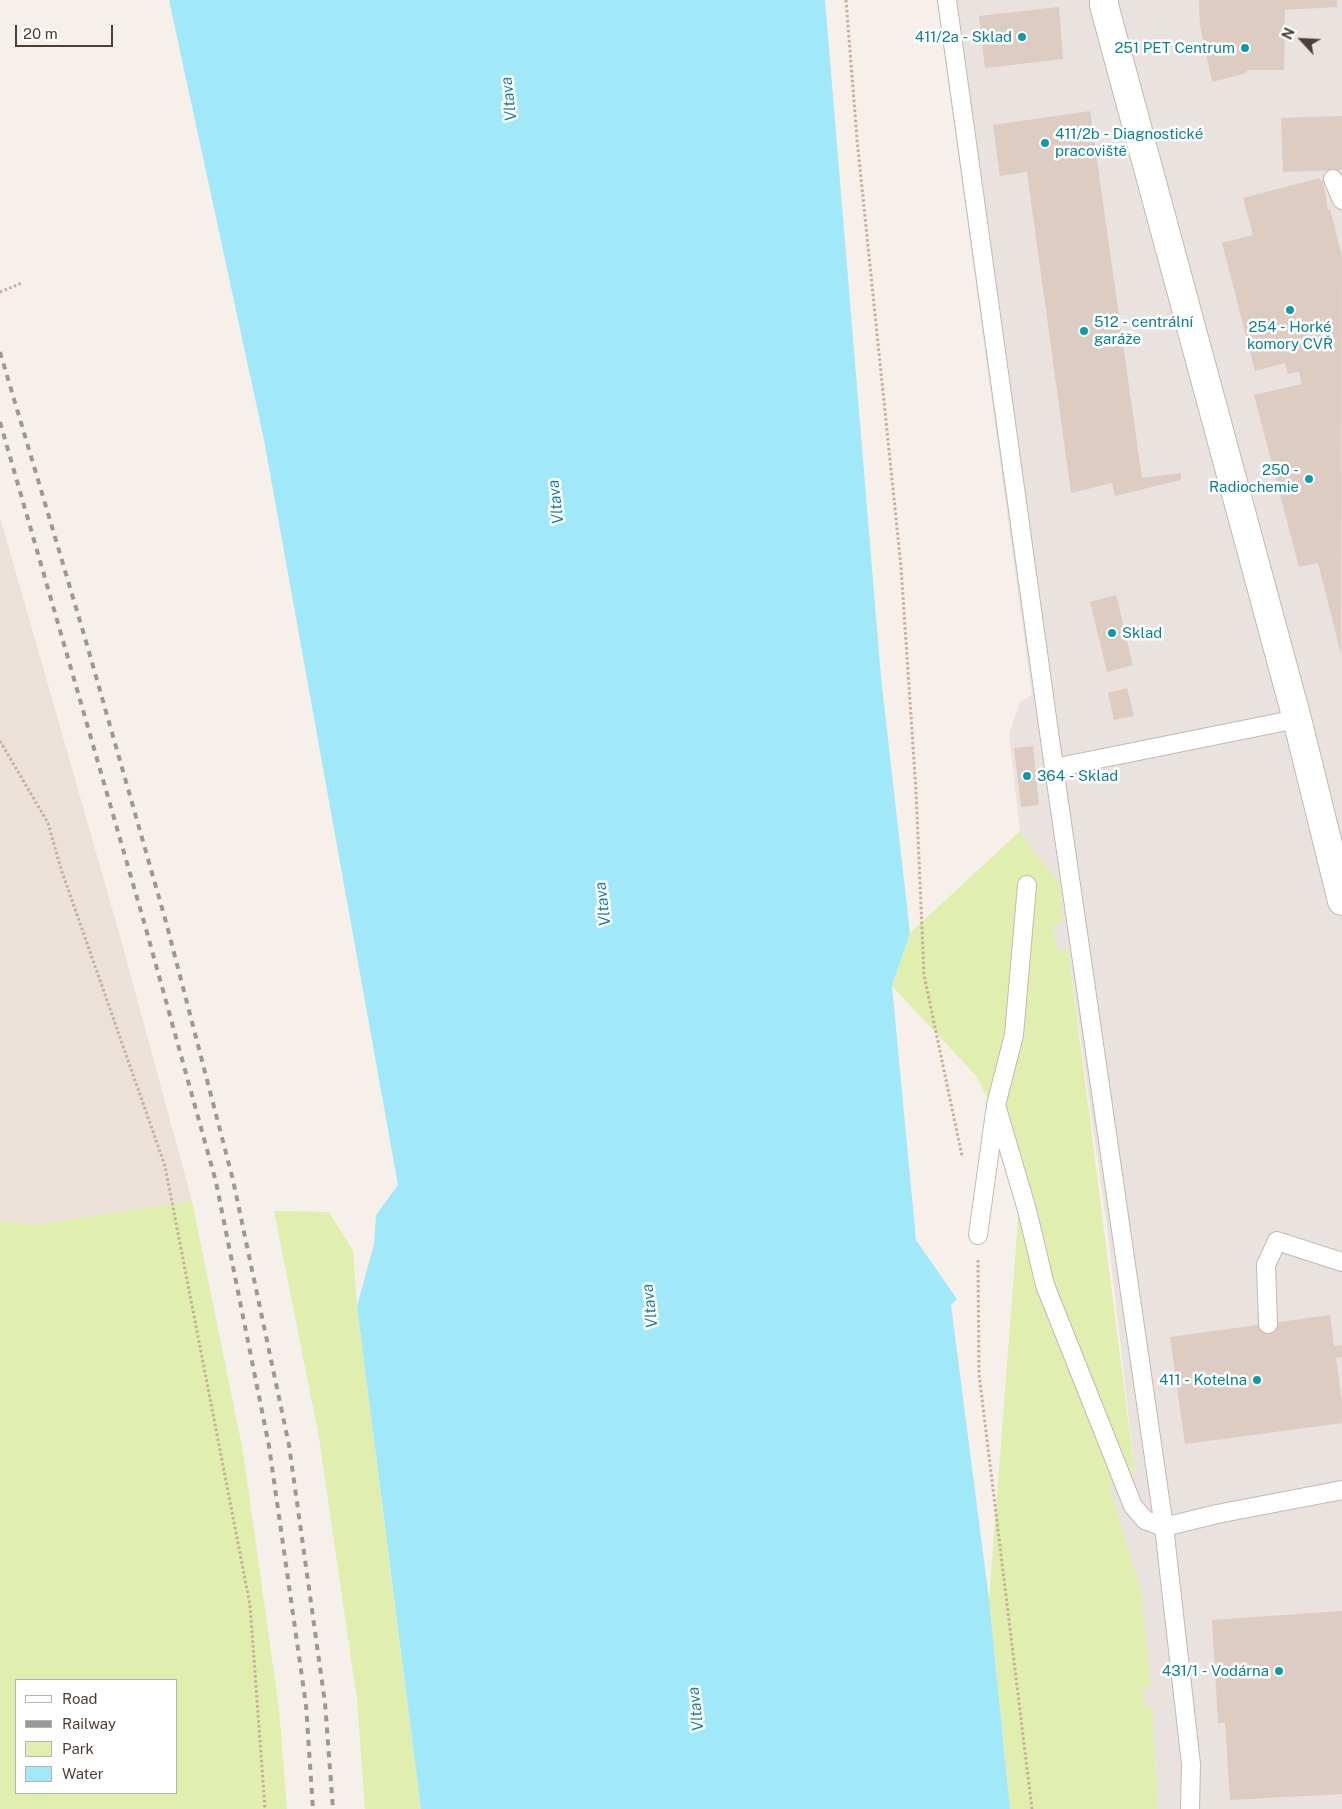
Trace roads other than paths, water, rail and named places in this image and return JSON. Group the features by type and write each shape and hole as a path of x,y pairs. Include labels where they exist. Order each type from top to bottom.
{"street":[{"path":"1104,0 1106,14 1296,719 1342,901"}],"lane":[{"path":"947,0 1054,768 1164,1527 1191,1764 1190,1809"},
{"path":"1333,179 1342,200"},
{"path":"1054,768 1296,719"},
{"path":"978,1235 996,1105 1014,1035 1027,885"},
{"path":"996,1105 1045,1285 1133,1506 1145,1520 1164,1527 1217,1514 1342,1490"},
{"path":"1268,1324 1266,1265 1277,1241 1342,1262"}],"water":[{"name":"Vltava","path":"169,0 825,0 881,677 910,933 892,986 916,1240 957,1299 951,1305 989,1599 1010,1809 421,1809 357,1306 374,1244 376,1215 398,1185 264,440"}],"railway":[{"path":"0,352 85,638 166,922 233,1180 289,1445 325,1703 333,1809"},
{"path":"0,422 146,929 216,1182 269,1446 306,1705 313,1809"}],"place":[{"name":"411/2a - Sklad","path":"1022,37"},
{"name":"251 PET Centrum","path":"1245,48"},
{"name":"411/2b - Diagnostické pracoviště","path":"1045,143"},
{"name":"254 - Horké komory CVŘ","path":"1290,310"},
{"name":"512 - centrální garáže","path":"1084,331"},
{"name":"250 - Radiochemie","path":"1309,479"},
{"name":"Sklad","path":"1112,633"},
{"name":"364 - Sklad","path":"1027,776"},
{"name":"411 - Kotelna","path":"1257,1380"},
{"name":"431/1 - Vodárna","path":"1279,1671"}]}
